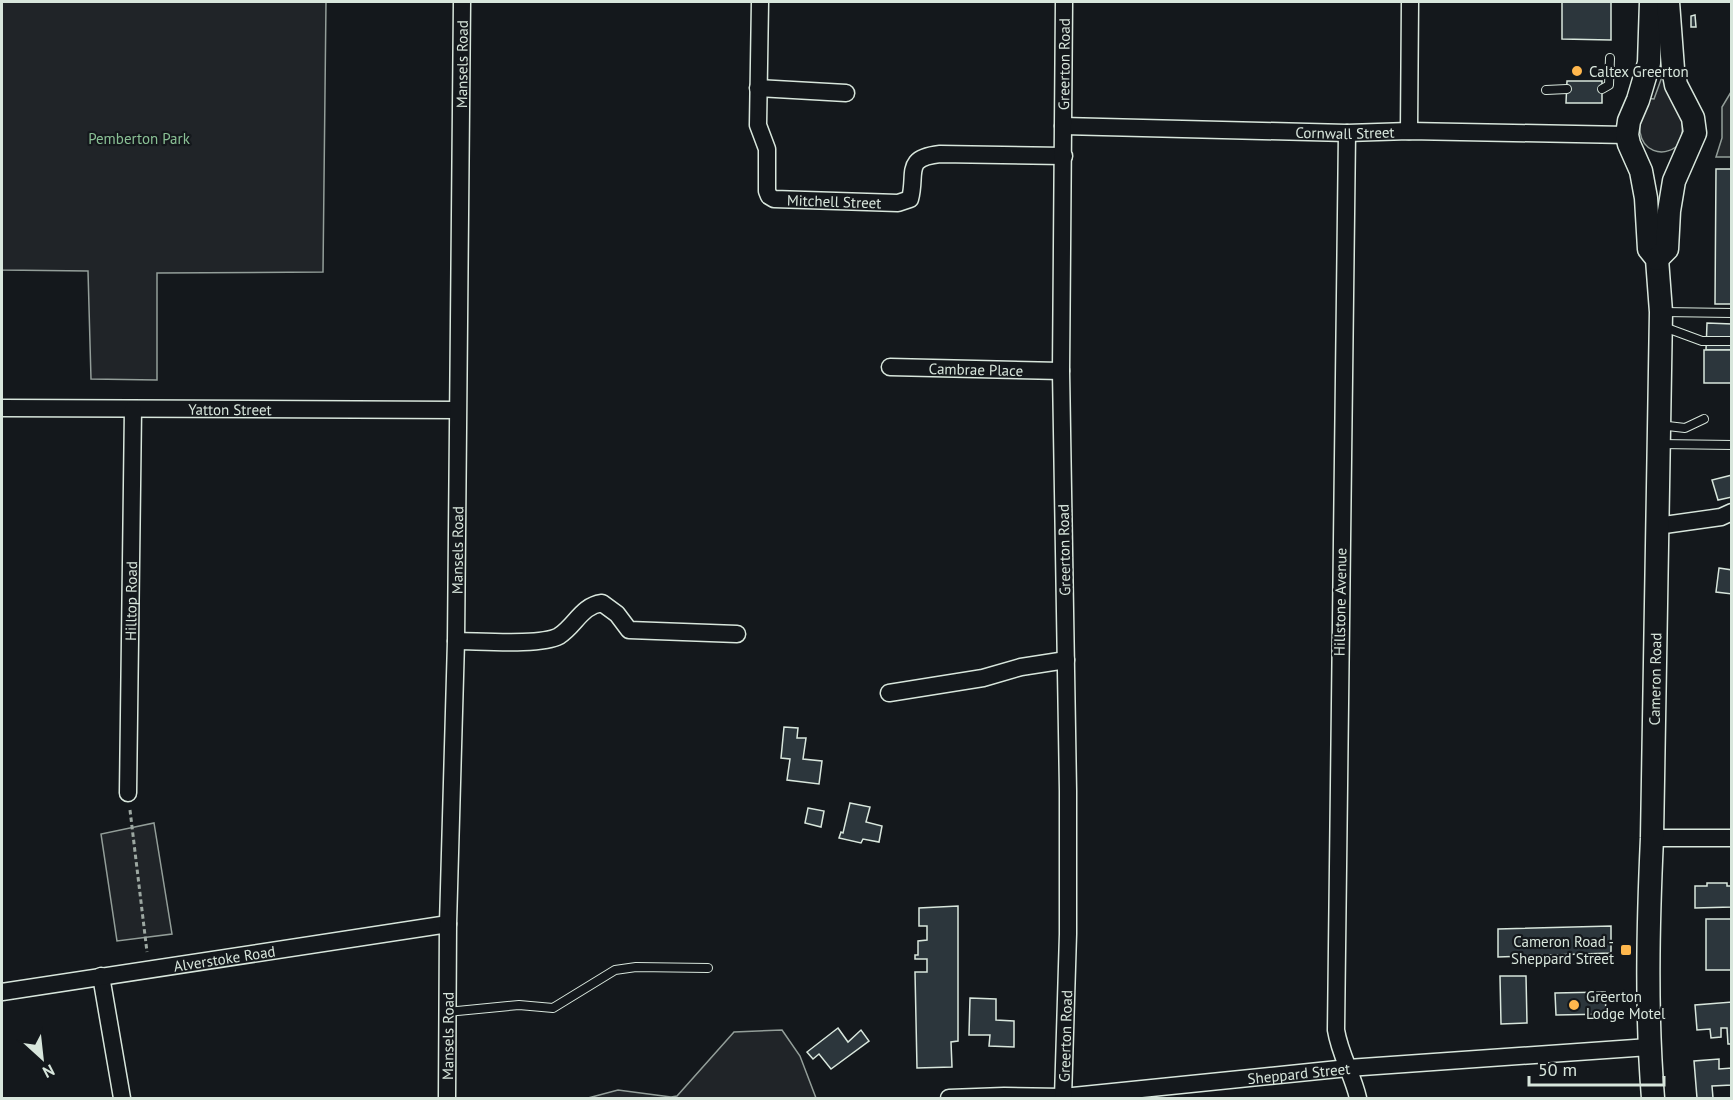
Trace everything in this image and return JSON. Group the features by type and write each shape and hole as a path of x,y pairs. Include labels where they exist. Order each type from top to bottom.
{"main road":[{"path":"1652,2 1649,63 1629,121 1631,145 1647,165 1672,166 1682,161"},
{"name":"Cameron Road","path":"1657,259 1667,249 1669,211 1674,181 1695,133 1693,118 1676,85 1668,2"},
{"name":"Cameron Road","path":"1631,145 1646,198 1648,249 1657,259 1660,319 1652,838 1649,898 1649,1047 1653,1098"}],"street":[{"name":"Mansels Road","path":"447,1098 448,924 456,640 462,2"},
{"name":"Mitchell Street","path":"760,2 758,125 767,149 767,191 774,199 898,203 910,199 912,175 920,158 924,156 940,154 1064,156"},
{"name":"Greerton Road","path":"1063,1097 1068,934 1061,371 1064,2"},
{"path":"1409,131 1410,2"},
{"path":"758,88 846,93"},
{"name":"Cornwall Street","path":"1063,126 1347,133 1409,131 1631,145"},
{"name":"Hillstone Avenue","path":"1347,133 1336,1030 1358,1098"},
{"name":"Cambrae Place","path":"890,367 1061,371"},
{"name":"Yatton Street","path":"2,408 457,410"},
{"name":"Hilltop Road","path":"128,793 133,409"},
{"path":"1657,526 1728,520"},
{"path":"456,640 548,640 567,629 586,608 602,603 617,614 629,630 737,634"},
{"path":"889,693 983,678 1021,667 1066,660"},
{"path":"1652,838 1731,838"},
{"name":"Alverstoke Road","path":"2,992 448,924"},
{"path":"101,976 122,1098"},
{"name":"Sheppard Street","path":"949,1098 1063,1097 1348,1068 1649,1047"}],"lane":[{"path":"1602,89 1609,85 1611,79 1610,58"},
{"path":"1546,90 1566,89"},
{"path":"1660,319 1704,313 1731,313"},
{"path":"1660,319 1702,341 1731,341"},
{"path":"1659,434 1685,428 1704,419"},
{"path":"1659,434 1731,445"},
{"path":"447,1012 519,1005 554,1008 615,970 636,967 708,968"}],"path":[{"path":"128,793 149,968"}],"green space":[{"name":"Pemberton Park","path":"2,2 326,2 323,272 157,273 157,380 91,379 88,271 2,270"},
{"path":"1663,74 1676,101 1682,120 1682,130 1681,139 1676,147 1659,152 1645,144 1640,132 1640,124 1645,98 1654,99"},
{"path":"154,823 172,934 117,941 101,834"},
{"path":"782,1030 800,1056 816,1098 588,1098 618,1090 677,1096 734,1032"}],"shaded area":[{"path":"1731,92 1731,157 1716,157 1722,138 1722,107"}],"building":[{"path":"1562,2 1611,2 1611,40 1562,39"},
{"path":"1695,15 1696,27 1691,27 1691,16"},
{"path":"1567,81 1602,81 1602,103 1566,103"},
{"path":"1716,169 1732,169 1732,304 1715,304"},
{"path":"1707,323 1732,324 1732,350 1706,350"},
{"path":"1704,350 1732,350 1732,383 1704,383"},
{"path":"1732,475 1732,497 1718,500 1712,480"},
{"path":"1719,568 1732,570 1732,594 1716,592"},
{"path":"784,727 798,728 797,738 806,738 803,759 822,761 819,784 787,780 790,759 781,758"},
{"path":"850,803 870,807 866,822 882,826 879,842 863,839 861,843 839,838 841,832 843,833"},
{"path":"808,808 824,811 821,827 805,823"},
{"path":"1707,883 1727,883 1727,886 1732,886 1732,907 1695,908 1695,886 1707,886"},
{"path":"958,906 958,1041 951,1042 952,1067 917,1068 915,972 927,972 927,959 915,959 915,955 918,955 918,941 927,940 927,926 919,926 919,908"},
{"path":"1706,919 1732,919 1732,970 1706,970"},
{"path":"1611,926 1611,953 1498,957 1498,929"},
{"path":"1500,976 1526,976 1527,1023 1501,1024"},
{"path":"1605,992 1606,1014 1556,1015 1555,993"},
{"path":"970,998 996,999 996,1020 1014,1021 1014,1047 989,1046 990,1035 969,1035"},
{"path":"1732,1002 1732,1044 1728,1044 1727,1028 1721,1028 1721,1037 1711,1038 1710,1029 1697,1030 1695,1005"},
{"path":"838,1028 848,1042 861,1030 869,1041 831,1069 819,1054 813,1059 807,1052"},
{"path":"1719,1059 1719,1069 1732,1068 1732,1085 1712,1086 1713,1098 1697,1098 1694,1061"}],"place":[{"name":"Caltex Greerton","path":"1577,71"},
{"name":"Cameron Road - Sheppard Street","path":"1626,950"},
{"name":"Greerton Lodge Motel","path":"1574,1005"}]}
